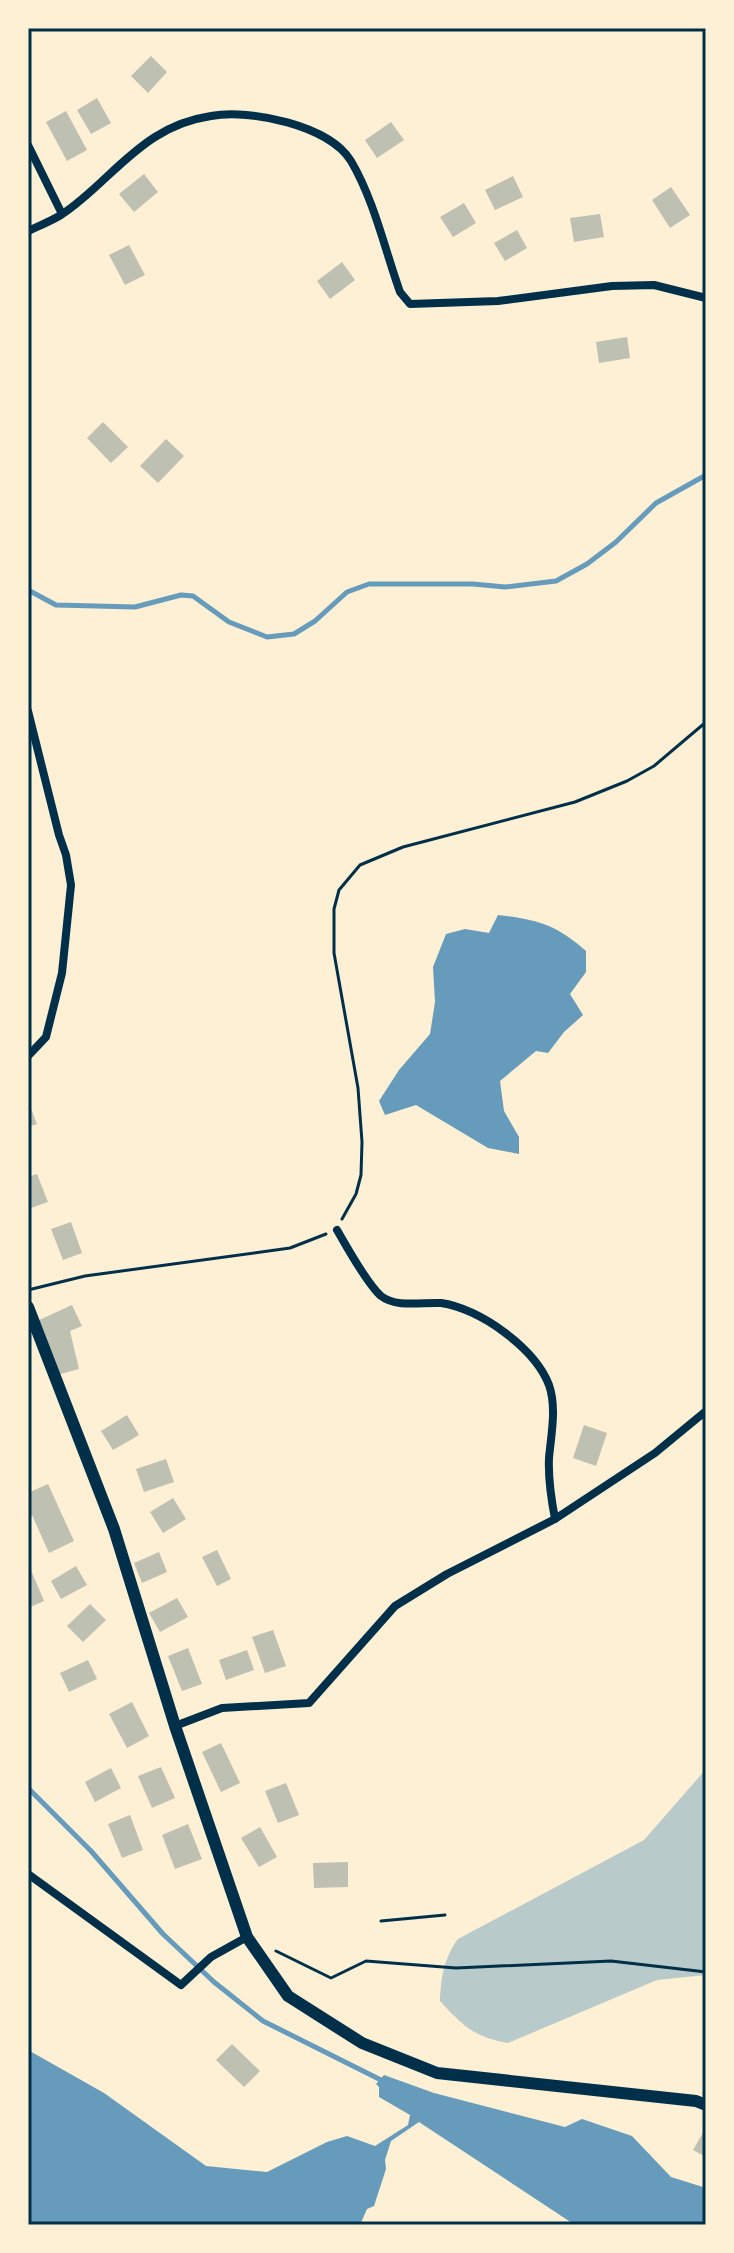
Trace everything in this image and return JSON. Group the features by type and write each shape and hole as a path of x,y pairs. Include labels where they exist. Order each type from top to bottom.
{"highway":[{"path":"28,1307 114,1529 175,1726 247,1937 288,1996 362,2043 437,2073 696,2101 706,2105"}],"street":[{"path":"28,231 62,214 155,137 188,120 246,114 308,129 331,141 349,158 365,193 400,292 410,304 498,301 612,286 654,285 706,298"},
{"path":"28,145 62,214"},
{"path":"28,711 71,885 59,986 46,1037 28,1056"},
{"path":"337,1230 380,1295 393,1302 443,1304 464,1309 496,1325 535,1361 549,1385 553,1409 549,1489 555,1519"},
{"path":"175,1726 222,1708 309,1703 395,1606 447,1574 555,1519 655,1453 706,1411"},
{"path":"28,1874 181,1985 211,1957 247,1937"}],"path":[{"path":"28,1290 85,1276 290,1248 337,1230 356,1194 361,1175 362,1142 358,1088 334,953 334,909 339,890 360,865 403,847 575,802 627,781 654,766 706,722"},
{"path":"381,1921 445,1915"},
{"path":"270,1948 331,1978 366,1961 456,1968 611,1961 706,1972"}],"shaded area":[{"path":"706,1769 706,1975 657,1980 508,2043 470,2029 440,2001 444,1968 458,1939 644,1840"}],"water":[{"path":"498,915 545,925 586,951 586,972 570,994 583,1015 564,1032 548,1053 536,1051 500,1081 504,1111 519,1137 519,1154 488,1148 416,1105 385,1115 379,1101 399,1070 430,1034 435,1002 433,967 446,934 465,929 489,933"},
{"path":"28,2050 104,2093 206,2166 267,2172 327,2142 347,2136 375,2146 408,2125 410,2115 379,2097 376,2084 384,2075 434,2093 565,2127 582,2119 632,2136 671,2177 703,2187 706,2184 706,2225 575,2225 419,2122 391,2141 374,2206 367,2209 360,2225 28,2225"}],"building":[{"path":"151,56 167,72 148,93 131,76"},
{"path":"97,98 111,123 91,134 77,110"},
{"path":"66,111 87,150 67,161 46,122"},
{"path":"391,122 404,140 377,158 365,140"},
{"path":"144,174 158,192 134,212 119,194"},
{"path":"513,176 523,197 495,210 485,190"},
{"path":"671,187 690,215 670,228 652,200"},
{"path":"464,203 476,223 453,237 440,217"},
{"path":"600,214 604,237 574,242 570,218"},
{"path":"517,230 527,248 505,261 494,243"},
{"path":"129,245 145,275 125,285 109,255"},
{"path":"342,262 355,280 330,299 317,281"},
{"path":"627,337 630,358 599,363 596,342"},
{"path":"103,422 128,447 111,463 87,438"},
{"path":"166,439 184,456 158,483 140,466"},
{"path":"28,1101 37,1124 28,1127"},
{"path":"37,1174 48,1202 31,1208 28,1177"},
{"path":"71,1222 82,1253 63,1260 51,1229"},
{"path":"72,1305 82,1326 70,1331 79,1369 57,1375 37,1321"},
{"path":"127,1415 139,1435 113,1450 101,1431"},
{"path":"584,1425 607,1433 596,1466 573,1458"},
{"path":"166,1459 174,1482 144,1492 136,1469"},
{"path":"48,1484 74,1541 49,1553 32,1515 28,1517 28,1493"},
{"path":"173,1498 186,1519 163,1533 150,1512"},
{"path":"217,1550 231,1579 217,1586 202,1557"},
{"path":"159,1552 167,1572 142,1583 134,1563"},
{"path":"76,1566 87,1585 61,1599 51,1581"},
{"path":"31,1570 44,1601 28,1608 28,1571"},
{"path":"177,1598 188,1617 160,1632 149,1613"},
{"path":"90,1604 106,1620 83,1642 67,1626"},
{"path":"273,1630 286,1666 265,1673 252,1637"},
{"path":"188,1648 202,1684 182,1691 168,1656"},
{"path":"247,1650 254,1670 226,1680 219,1660"},
{"path":"88,1660 97,1679 69,1692 60,1673"},
{"path":"132,1702 149,1736 127,1748 109,1714"},
{"path":"221,1743 240,1783 221,1792 202,1752"},
{"path":"161,1767 175,1798 152,1808 138,1776"},
{"path":"111,1768 121,1788 95,1802 85,1782"},
{"path":"286,1783 299,1815 278,1823 265,1791"},
{"path":"130,1815 143,1850 122,1858 108,1824"},
{"path":"188,1824 202,1859 175,1869 162,1835"},
{"path":"260,1827 277,1857 259,1867 241,1838"},
{"path":"348,1862 348,1887 314,1888 313,1863"},
{"path":"232,2044 260,2071 244,2087 216,2060"},
{"path":"706,2132 706,2157 693,2150"}],"waterway":[{"path":"28,590 56,605 135,607 181,595 193,596 229,622 267,637 294,634 315,621 347,592 369,584 505,587 556,581 587,564 616,542 656,503 706,475"},
{"path":"28,1788 91,1851 163,1934 214,1982 263,2021 383,2081"}]}
